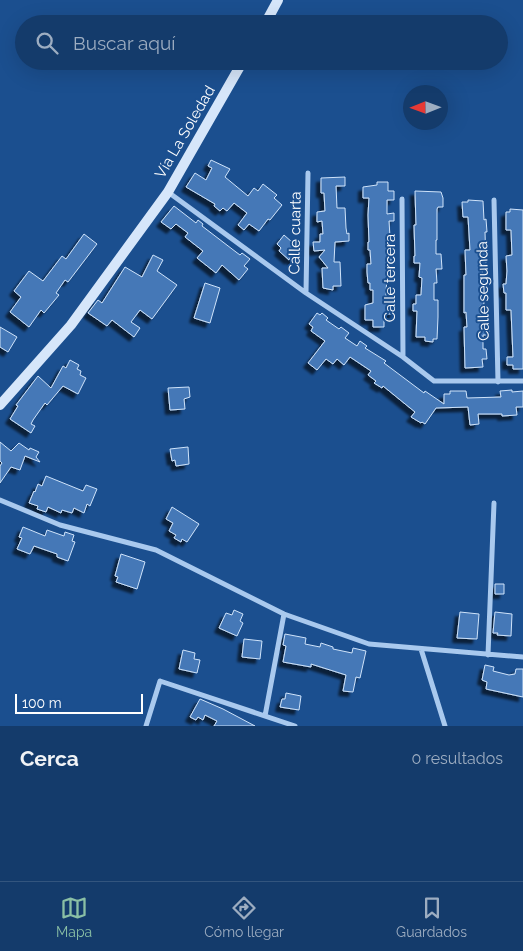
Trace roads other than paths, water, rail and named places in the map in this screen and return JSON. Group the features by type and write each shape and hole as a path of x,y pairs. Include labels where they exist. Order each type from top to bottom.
{"street":[{"path":"270,15 278,0"},
{"name":"Vía La Soledad","path":"0,405 71,325 168,192 238,70"},
{"name":"Calle cuarta","path":"306,293 308,173"},
{"path":"168,192 306,293 403,357 434,381 523,381"},
{"name":"Calle tercera","path":"402,198 403,357"},
{"name":"Calle segunda","path":"494,200 498,382"},
{"path":"0,500 60,524 156,550 284,614 369,644 523,657"},
{"path":"488,655 494,503"},
{"path":"265,716 284,614"},
{"path":"421,649 445,726"},
{"path":"146,726 160,682 295,726"}]}
